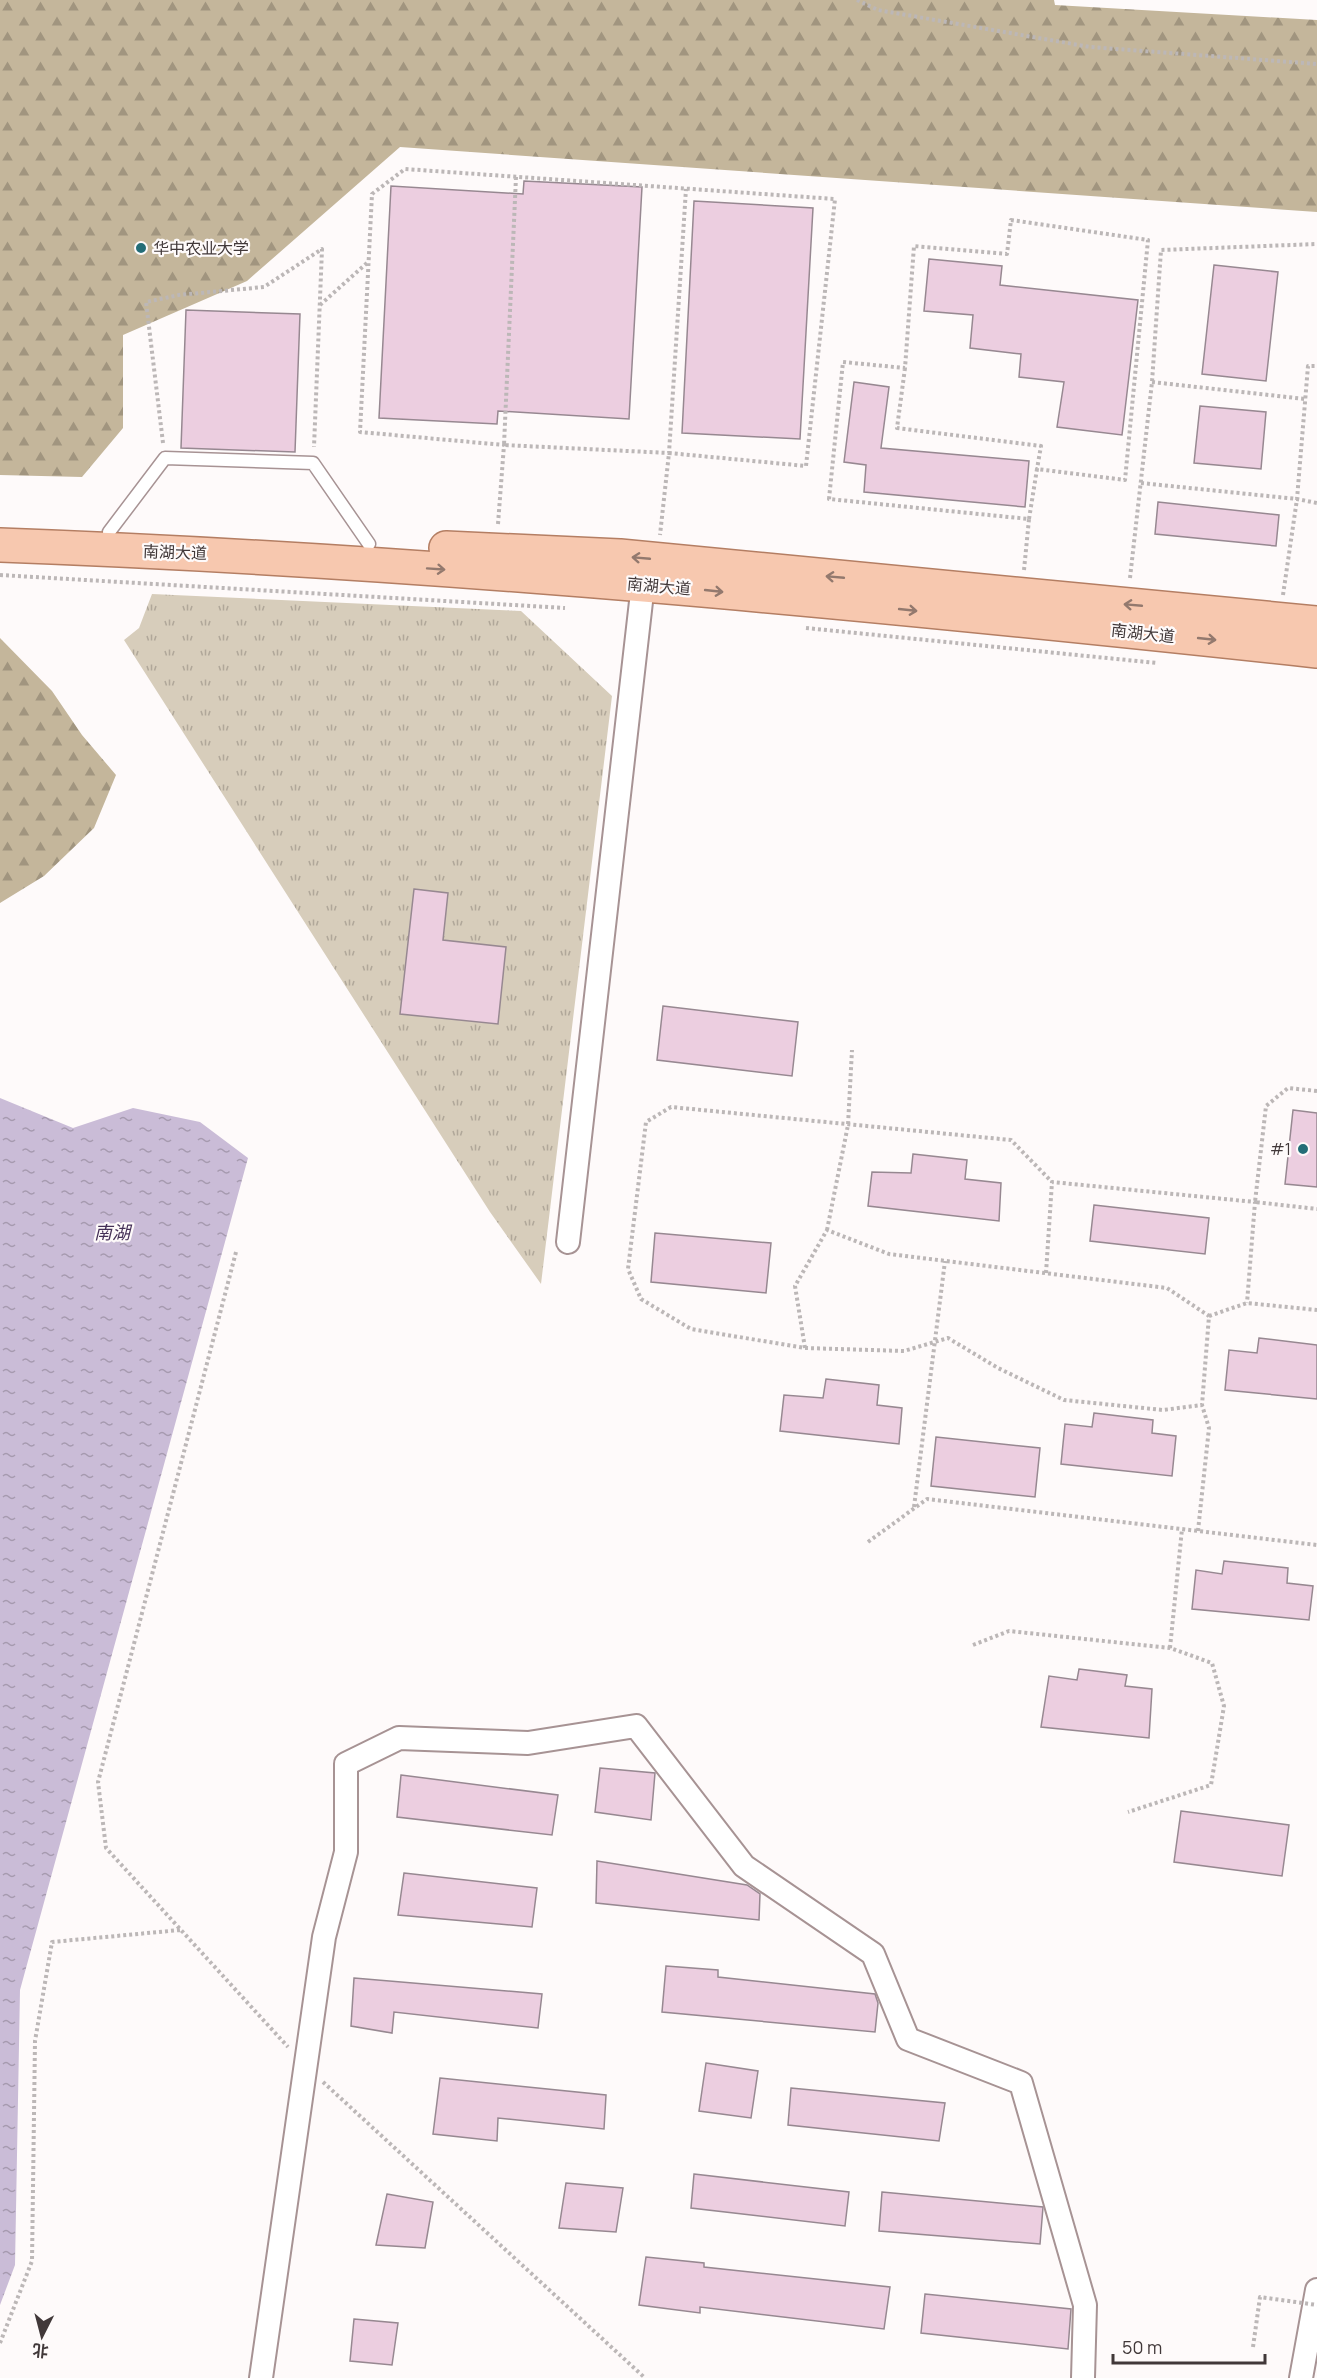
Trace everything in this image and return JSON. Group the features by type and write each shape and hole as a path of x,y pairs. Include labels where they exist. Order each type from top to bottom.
{"main road":[{"name":"南湖大道","path":"0,526 496,550 650,572 1317,651"},
{"name":"南湖大道","path":"0,545 650,572 1317,623"}],"street":[{"path":"568,1242 650,572"},
{"path":"261,2378 324,1937 346,1852 346,1764 399,1738 528,1743 636,1726 744,1866 873,1954 908,2039 1021,2083 1085,2305 1083,2378"},
{"path":"1301,2378 1317,2290"}],"lane":[{"path":"109,532 165,458 313,463 369,544"}],"path":[{"path":"857,0 879,10 1090,47 1317,64"},
{"path":"405,169 686,189 835,199 807,466 669,453 504,445 360,432 372,194 405,169"},
{"path":"496,550 504,445 516,177"},
{"path":"650,572 669,453 686,189"},
{"path":"1023,577 1029,519 1037,470 1041,446 897,428 905,368 914,246 1007,254 1011,220 1148,240 1125,480 1037,470"},
{"path":"1140,579 1129,577 1152,382 1161,250 1317,244"},
{"path":"165,458 146,302 178,295 264,287 322,249 313,463"},
{"path":"320,306 369,262"},
{"path":"905,368 843,362 829,499 1029,519"},
{"path":"1282,601 1297,499 1308,366 1317,366"},
{"path":"1152,382 1305,399"},
{"path":"1141,483 1317,503"},
{"path":"805,1348 795,1286 827,1230 848,1125 852,1050"},
{"path":"1247,1303 1266,1106 1288,1088 1317,1092"},
{"path":"1202,1405 1163,1410 1064,1400 998,1368 948,1338 904,1352 805,1348 691,1329 641,1299 628,1269 646,1122 671,1107 1011,1140 1052,1182 1317,1209"},
{"path":"1046,1273 1052,1182"},
{"path":"827,1230 889,1254 1167,1288 1209,1316"},
{"path":"236,1252 98,1782 106,1848 306,2066 645,2378"},
{"path":"914,1508 945,1260"},
{"path":"1209,1316 1247,1303 1317,1311"},
{"path":"1198,1531 1209,1428 1202,1405 1209,1316"},
{"path":"868,1542 927,1499 1317,1545"},
{"path":"1170,1648 1182,1529"},
{"path":"973,1645 1009,1631 1170,1648 1212,1663 1224,1706 1211,1785 1128,1812"},
{"path":"0,2343 32,2261 35,2041 52,1942 181,1929"},
{"path":"1253,2347 1260,2297 1317,2305"}],"green space":[{"name":"华中农业大学","path":"0,0 1054,0 1055,5 1317,20 1317,212 400,147 247,281 123,335 123,428 82,477 0,475"},
{"path":"152,594 521,611 612,696 541,1284 490,1212 124,640 139,628"},
{"path":"0,638 52,691 82,735 116,775 94,828 44,876 0,903"}],"water":[{"name":"南湖","path":"0,1098 73,1128 133,1108 200,1122 248,1158 20,1990 15,2265 0,2305"}],"building":[{"path":"524,181 642,187 629,419 498,411 497,424 379,418 391,186 523,194"},
{"path":"694,201 813,208 800,439 682,433"},
{"path":"929,259 1002,266 1000,285 1138,300 1122,435 1057,427 1064,382 1019,377 1021,354 970,348 973,315 924,311"},
{"path":"1214,265 1278,272 1266,381 1202,374"},
{"path":"186,310 300,314 295,452 181,448"},
{"path":"854,382 889,387 881,448 1029,461 1025,507 864,492 866,465 844,462"},
{"path":"1200,406 1266,412 1261,469 1194,463"},
{"path":"1158,502 1279,515 1276,546 1155,534"},
{"path":"414,889 448,893 443,940 506,947 498,1024 400,1014"},
{"path":"663,1006 798,1022 792,1076 657,1060"},
{"name":"#1","path":"1293,1110 1317,1113 1317,1187 1285,1184"},
{"path":"913,1154 967,1160 965,1179 1001,1183 999,1221 868,1206 872,1172 911,1173"},
{"path":"1094,1205 1209,1218 1205,1254 1090,1241"},
{"path":"655,1233 771,1243 766,1293 651,1282"},
{"path":"1259,1338 1317,1345 1317,1399 1225,1390 1229,1350 1257,1353"},
{"path":"826,1379 879,1385 877,1405 902,1408 899,1444 780,1431 784,1395 823,1398"},
{"path":"1094,1413 1153,1420 1152,1433 1176,1436 1172,1476 1061,1464 1065,1424 1092,1427"},
{"path":"936,1437 1040,1448 1035,1497 931,1486"},
{"path":"1224,1561 1288,1568 1287,1583 1313,1586 1309,1620 1192,1609 1196,1570 1222,1574"},
{"path":"1079,1669 1127,1675 1125,1686 1152,1689 1149,1738 1041,1727 1049,1676 1077,1680"},
{"path":"600,1768 655,1773 651,1820 595,1812"},
{"path":"401,1775 558,1795 552,1835 397,1817"},
{"path":"1181,1811 1289,1825 1282,1876 1174,1862"},
{"path":"597,1861 747,1885 760,1894 759,1920 596,1903"},
{"path":"404,1873 537,1888 532,1927 398,1915"},
{"path":"666,1966 718,1970 718,1977 875,1994 878,2003 875,2032 662,2012"},
{"path":"354,1978 542,1994 538,2028 394,2012 392,2033 351,2026"},
{"path":"706,2063 758,2071 751,2118 699,2111"},
{"path":"440,2078 606,2095 604,2129 498,2118 497,2141 433,2134"},
{"path":"791,2088 945,2103 939,2141 788,2125"},
{"path":"694,2174 849,2192 845,2226 691,2208"},
{"path":"566,2183 623,2188 616,2232 559,2228"},
{"path":"882,2192 1043,2207 1040,2244 879,2231"},
{"path":"387,2194 433,2202 425,2248 376,2245"},
{"path":"646,2257 704,2263 704,2267 890,2287 884,2329 700,2307 700,2313 639,2305"},
{"path":"925,2294 1071,2309 1068,2349 921,2333"},
{"path":"354,2319 398,2323 392,2365 350,2361"}],"place":[{"name":"华中农业大学","path":"141,248"},
{"name":"#1","path":"1303,1149"}]}
